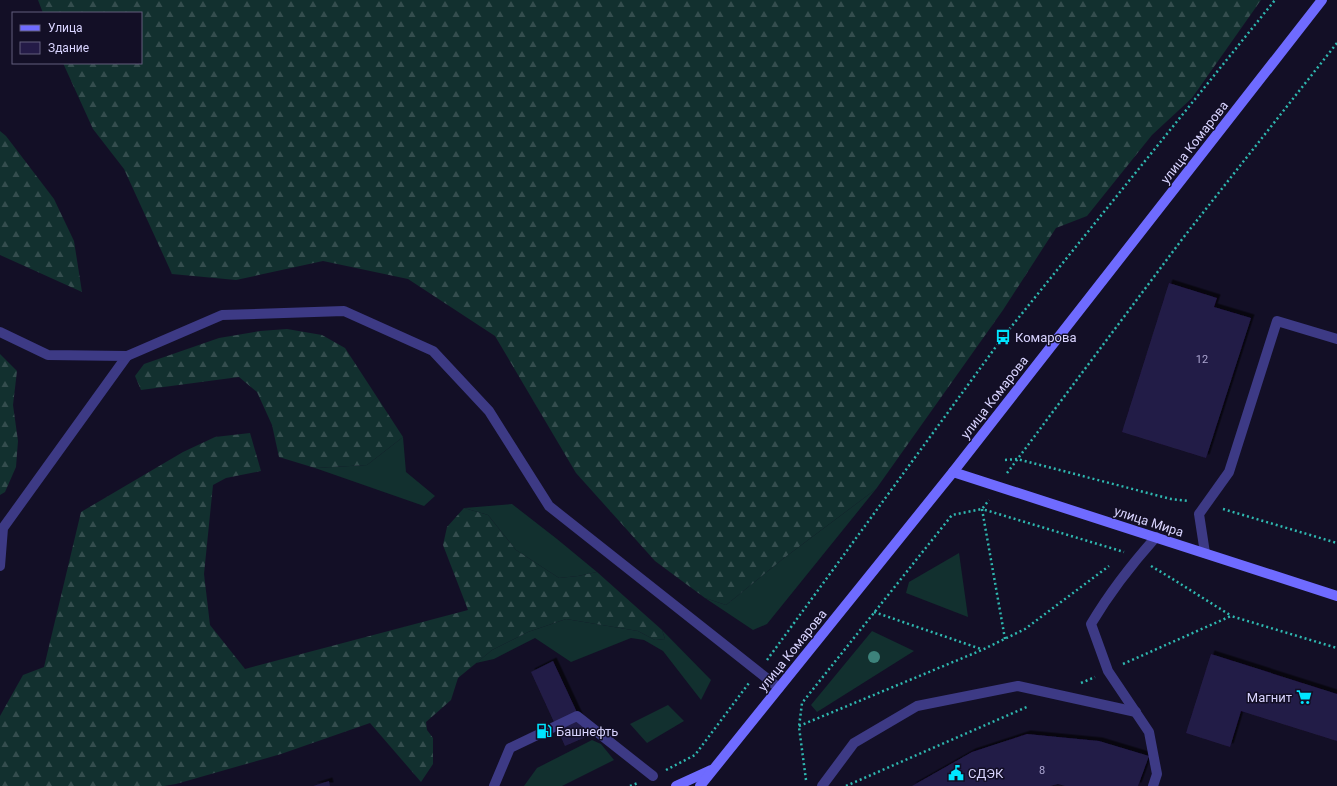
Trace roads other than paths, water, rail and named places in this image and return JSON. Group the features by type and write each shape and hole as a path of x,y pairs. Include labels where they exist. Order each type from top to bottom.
{"main road":[{"name":"улица Комарова","path":"700,786 952,472 1322,0"},
{"name":"улица Мира","path":"952,472 1337,596"},
{"path":"676,786 713,770"}],"street":[{"path":"0,332 48,355 127,356 222,315 344,311 433,351 489,412 549,506 779,688"},
{"path":"1204,553 1199,514 1229,472 1277,321 1337,339"},
{"path":"0,566 3,528 127,356"},
{"path":"1152,786 1156,774 1149,732 1108,671 1091,624 1109,594 1137,558 1156,537"},
{"path":"822,786 854,743 917,706 1018,686 1136,712"},
{"path":"494,786 510,748 577,716 653,776"}],"place":[{"name":"Комарова","path":"1003,337"},
{"name":"Магнит","path":"1304,697"},
{"name":"Башнефть","path":"544,731"},
{"name":"СДЭК","path":"956,773"}]}
